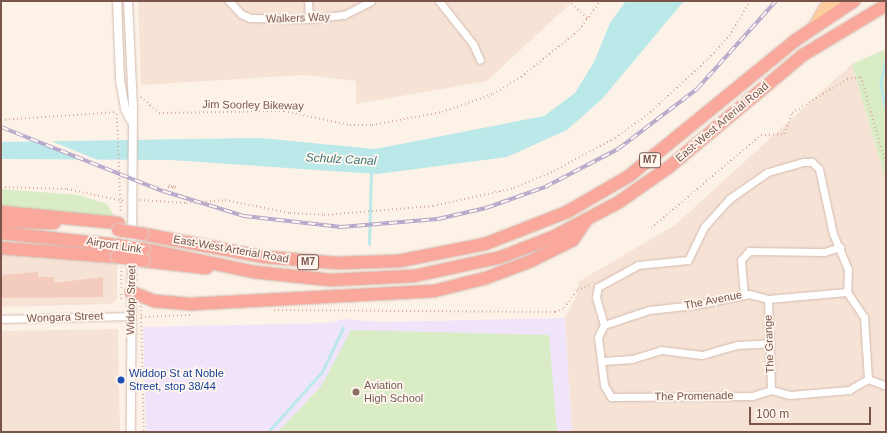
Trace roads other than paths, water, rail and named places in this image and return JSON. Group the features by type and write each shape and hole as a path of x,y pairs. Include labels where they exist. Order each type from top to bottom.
{"highway":[{"name":"East-West Arterial Road","path":"118,226 143,230 156,235 265,257 332,263 399,261 485,244 547,221 623,180 813,27 854,1"},
{"name":"East-West Arterial Road","path":"226,266 308,279 360,280 414,276 501,257 585,221 653,180 803,55 886,5"},
{"path":"1,212 118,226"},
{"name":"Airport Link","path":"1,221 118,226"},
{"path":"131,292 155,301 192,304 427,292 486,278 529,262 573,240 585,221"},
{"name":"Airport Link","path":"1,233 118,245 144,255 226,266"},
{"path":"1,248 117,257 144,255"}],"main road":[{"name":"East-West Arterial Road","path":"813,27 824,8 834,1"}],"street":[{"name":"Widdop Street","path":"117,1 120,80 125,109 131,120"},
{"name":"Widdop Street","path":"128,1 133,162 131,200 130,316 131,432"},
{"name":"Walkers Way","path":"229,1 241,14 250,18 309,19 344,15 371,1"},
{"path":"308,1 309,19"},
{"path":"439,1 473,44 480,60"},
{"path":"604,325 596,297 598,287 633,267 688,260 704,227 729,199 768,172 803,162 812,162 818,169 831,229 840,247 849,274 847,292 864,317 868,379"},
{"path":"744,295 741,260 749,251 820,252 840,247"},
{"name":"The Avenue","path":"604,325 648,310 695,306 744,295 768,299 847,292"},
{"name":"The Grange","path":"768,299 771,343 771,390"},
{"name":"Wongara Street","path":"1,319 130,316"},
{"name":"The Promenade","path":"604,325 598,337 603,361 605,388 618,399 752,396 771,390"},
{"path":"603,361 632,358 661,350 702,355 737,345 771,343"},
{"path":"771,390 790,395 845,390 868,379 886,386"}],"water":[{"name":"Schulz Canal","path":"626,1 684,1 602,99 567,130 507,157 377,174 170,160 1,159 1,142 260,138 375,149 544,116 575,93 594,62 610,23"}],"waterway":[{"path":"886,60 881,84 886,109"},
{"name":"Schulz Canal","path":"369,244 371,171"},
{"path":"268,432 322,372 343,328"}],"railway":[{"path":"1,127 163,191 244,216 341,227 438,219 486,208 545,187 618,149 697,89 776,1"}],"place":[{"name":"Widdop St at Noble Street, stop 38/44","path":"121,380"},
{"name":"Aviation High School","path":"356,392"}]}
